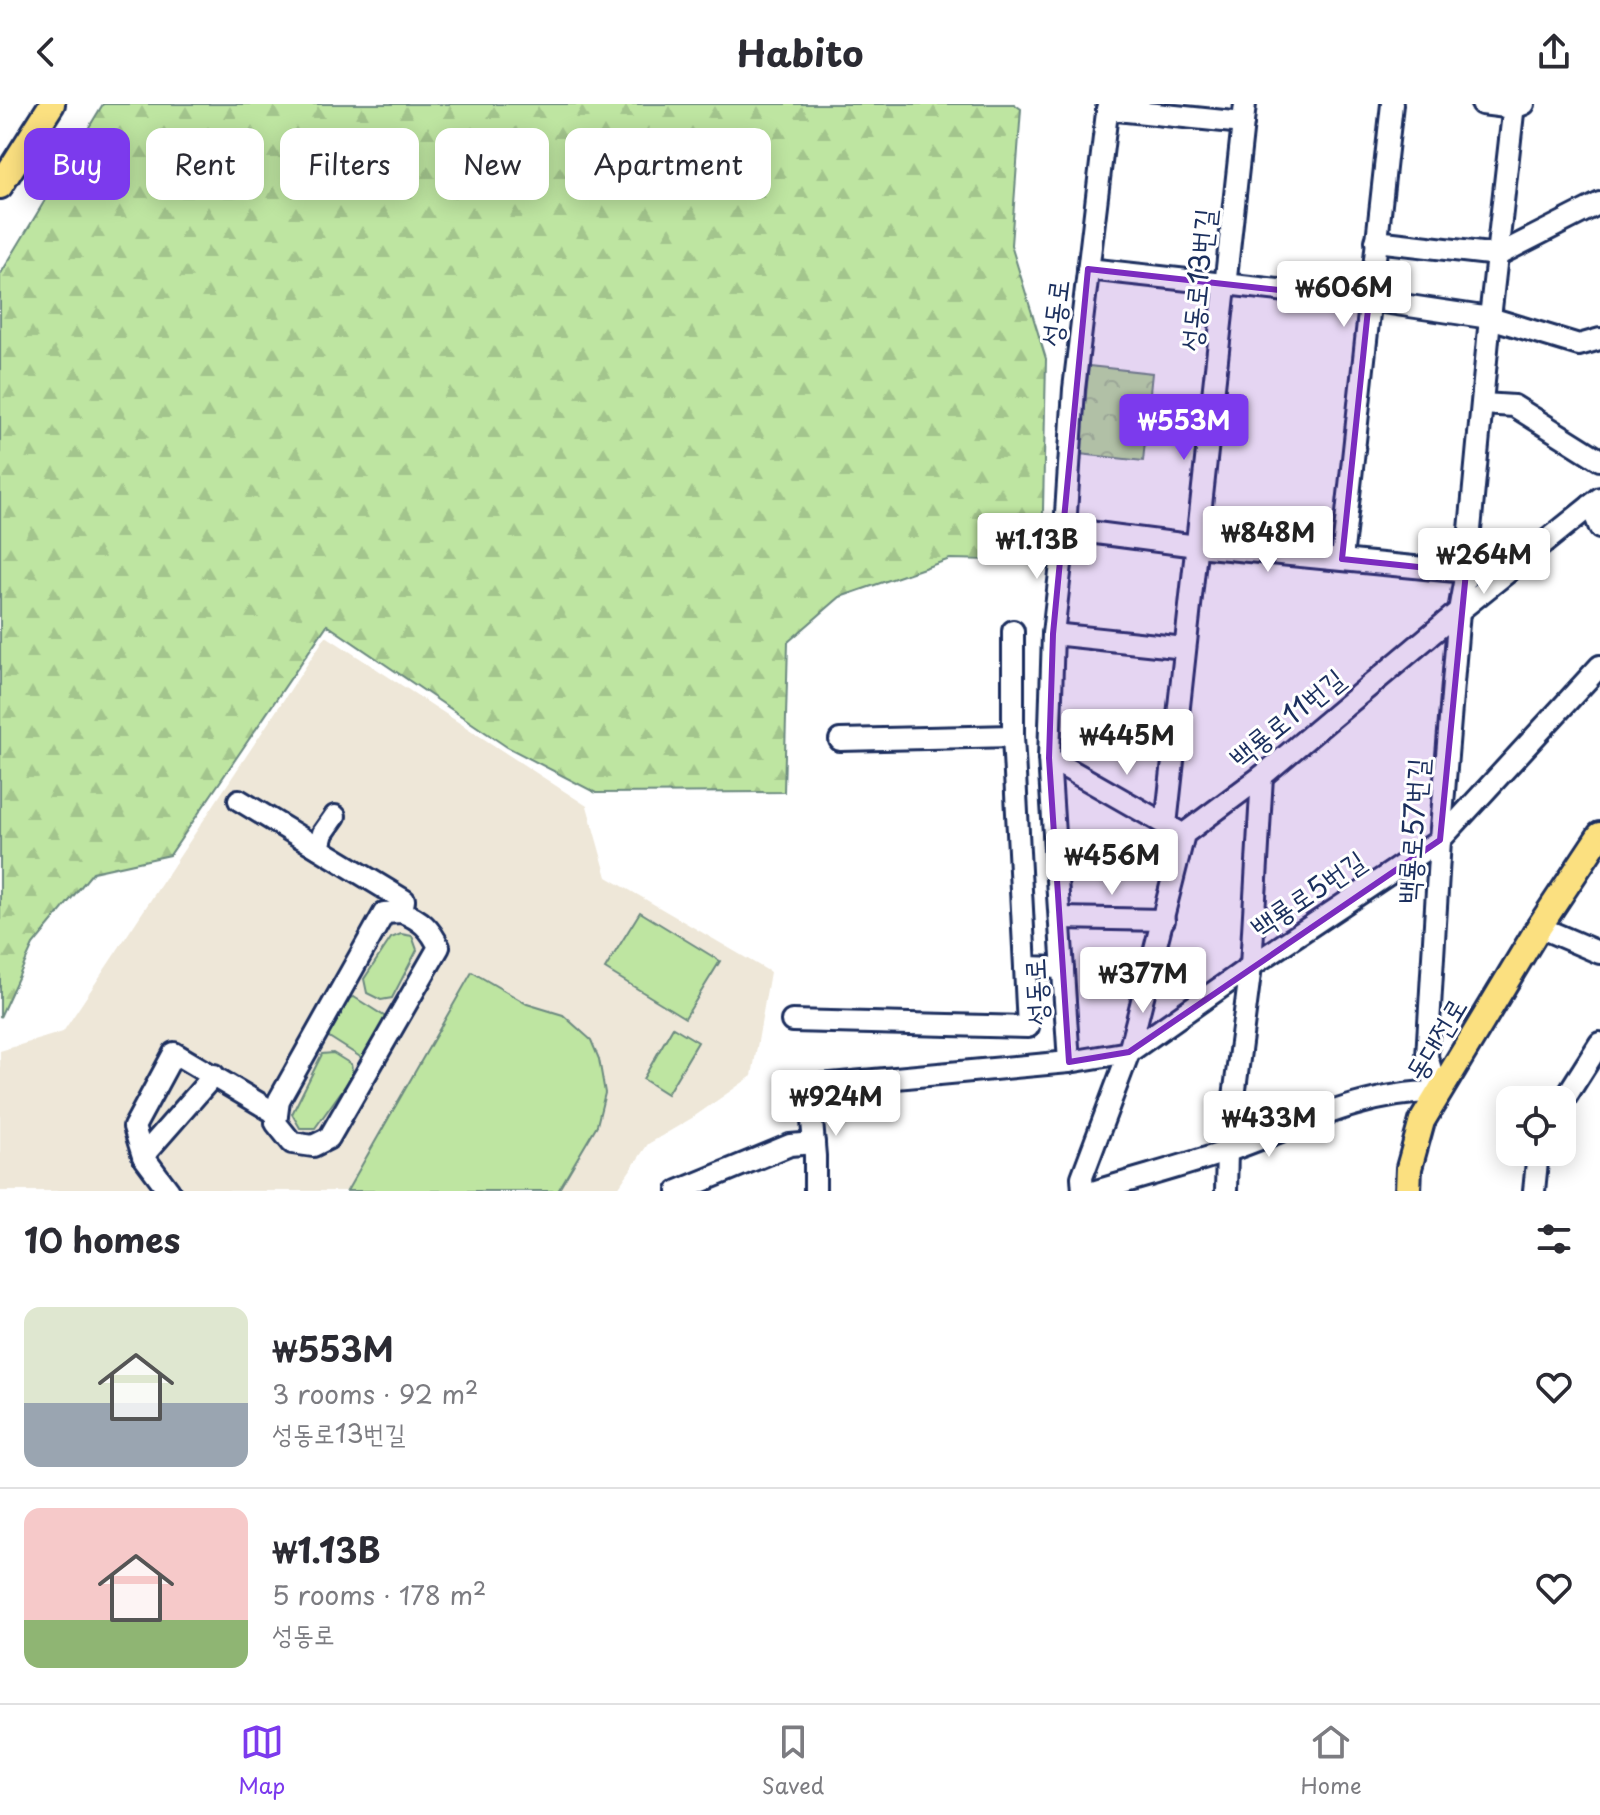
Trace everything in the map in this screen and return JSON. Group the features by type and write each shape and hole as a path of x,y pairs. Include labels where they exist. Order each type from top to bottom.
{"main road":[{"path":"0,186 52,104"},
{"name":"동대전로","path":"1408,1191 1409,1168 1422,1121 1539,927 1600,835"}],"street":[{"path":"1342,559 1392,104"},
{"name":"백룡로57번길","path":"1438,1092 1427,1057 1440,840 1459,611 1466,572 1490,318 1518,105 1482,104"},
{"name":"성동로13번길","path":"1107,106 1244,113 1185,648 1175,830"},
{"name":"성동로","path":"1069,1062 1049,758 1053,634 1065,529 1074,389 1107,106"},
{"path":"1376,241 1498,255 1600,203"},
{"path":"1088,269 1369,300 1490,318 1579,345 1600,339"},
{"path":"1483,404 1514,406 1600,460"},
{"path":"1595,502 1600,528"},
{"name":"백룡로11번길","path":"1175,830 1262,776 1595,502"},
{"path":"1065,529 1197,546 1466,572"},
{"path":"792,1021 1028,1027 1013,736 1013,631"},
{"path":"1053,634 1185,648"},
{"name":"백룡로5번길","path":"815,1191 809,1086 1069,1062 1129,1052 1440,840 1600,666"},
{"path":"840,740 1013,736"},
{"path":"1049,758 1175,830 1164,920 1129,1052 1082,1177 1083,1191"},
{"path":"1226,1191 1227,1151 1251,966 1262,776"},
{"path":"239,800 404,900 402,912"},
{"path":"319,848 323,833 335,816"},
{"path":"402,912 420,919 432,931 439,947 329,1138 313,1146 292,1143 276,1123 277,1114 279,1100 384,913 402,912"},
{"name":"성동로","path":"1060,918 1164,920"},
{"path":"1539,927 1600,953"},
{"path":"1025,967 1063,968"},
{"path":"1573,1086 1600,1043"},
{"path":"169,1191 143,1156 134,1127 174,1053 277,1114"},
{"path":"143,1156 214,1075"},
{"path":"1096,1191 1227,1151 1368,1100 1414,1092 1438,1092"},
{"path":"678,1191 790,1145 814,1143"},
{"path":"1534,1191 1537,1166"}],"highlighted area":[{"path":"1088,269 1369,300 1342,559 1466,572 1440,840 1129,1052 1069,1062 1049,758 1053,634"}],"shaded area":[{"path":"326,636 587,806 607,877 770,972 752,1076 648,1144 616,1191 0,1191 0,1051 63,1032"}],"green space":[{"path":"103,104 1014,104 1021,109 1011,245 1046,359 1042,561 950,559 840,597 788,642 784,792 596,793 507,747 327,625 170,855 93,872 33,945 0,1017 0,275 45,200 130,200 130,128 89,128"},
{"path":"1089,366 1152,373 1143,461 1080,454"},
{"path":"640,912 720,961 685,1018 605,969"},
{"path":"401,934 412,936 417,950 392,998 381,1000 367,993 364,979 391,938"},
{"path":"472,972 527,1004 563,1015 591,1040 599,1059 605,1093 597,1125 558,1191 347,1191"},
{"path":"354,997 384,1016 390,1024 370,1057 362,1058 329,1037 328,1026 344,999"},
{"path":"673,1027 698,1042 667,1094 643,1079"},
{"path":"333,1053 351,1064 353,1075 315,1128 300,1128 292,1114 322,1054"}]}
